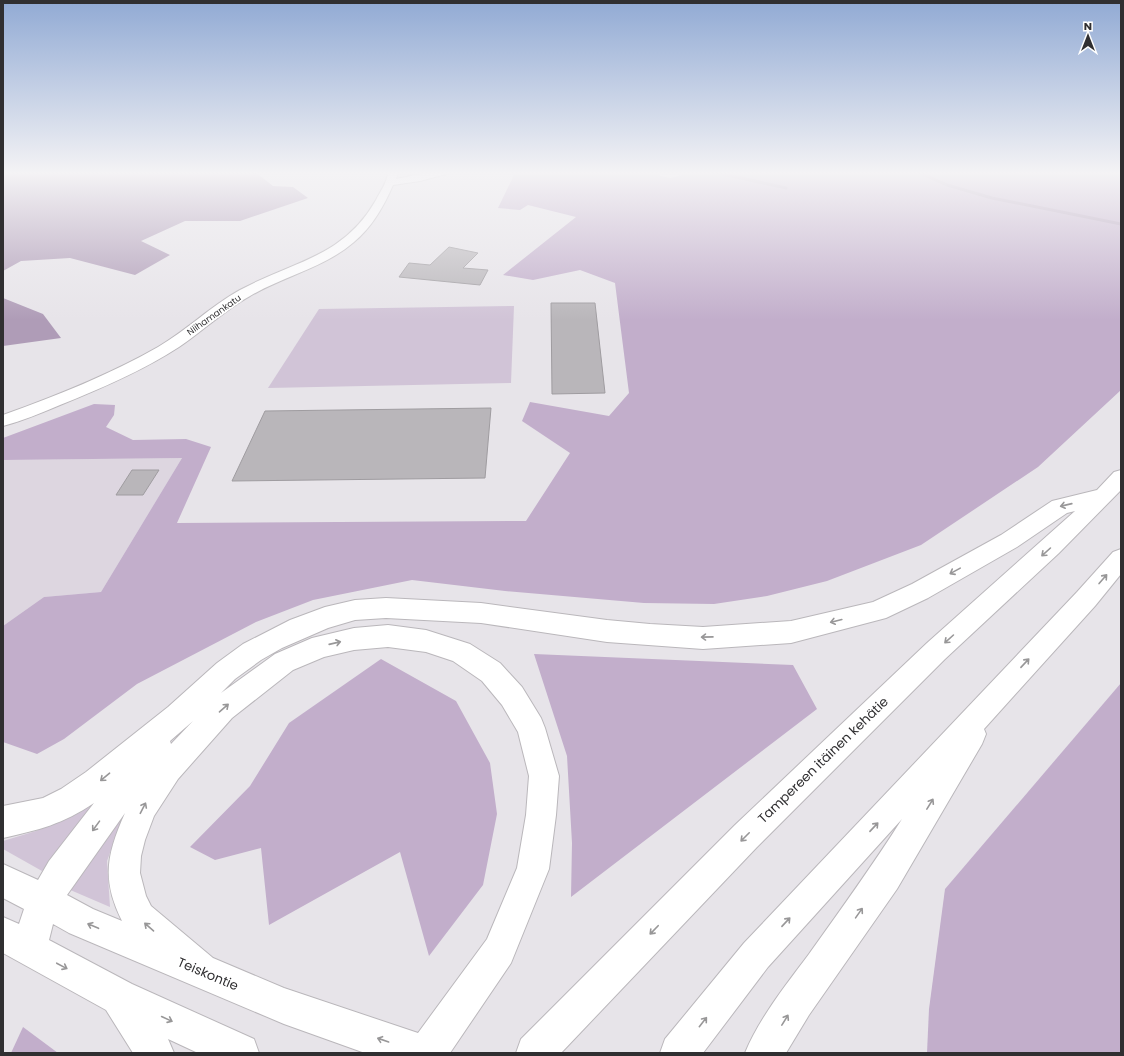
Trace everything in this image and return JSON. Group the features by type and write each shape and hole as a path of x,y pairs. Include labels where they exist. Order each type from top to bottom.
{"highway":[{"path":"3,822 45,813 72,800 97,783 178,716 226,671 252,652 299,628 355,610 412,608 481,613 607,631 703,638 791,632 877,610 920,591 1009,541 1060,507 1113,487"},
{"name":"Tampereen itäinen kehätie","path":"535,1053 751,830 936,651 1051,547 1113,487"},
{"path":"679,1053 756,955 1086,599 1121,558"},
{"path":"200,971 139,918 130,901 124,873 124,856 129,840 144,806 168,769 222,709 284,662 321,646 354,639 388,636 426,641 461,652 491,672 512,696 530,728 544,776 541,815 533,869 499,951 444,1030 426,1053"},
{"path":"764,1053 796,1002 885,877 999,692"},
{"path":"178,716 61,873 44,902 35,926 16,941 119,997 240,1053"},
{"name":"Teiskontie","path":"3,880 81,921 284,1006 420,1053"},
{"path":"119,997 155,1053"}],"street":[{"name":"Niihamankatu","path":"3,421 68,397 164,350 245,293 323,257 341,247 356,234 366,221"}],"shaded area":[{"path":"3,221 184,221 141,241 170,255 135,275 70,258 21,261 3,271"},
{"path":"571,221 1121,221 1121,390 1038,467 921,545 827,581 767,596 714,604 644,603 505,591 412,580 313,600 256,622 137,684 64,739 37,754 3,742 3,626 44,597 101,592 182,458 3,460 3,438 94,404 115,405 114,415 106,427 133,440 186,439 211,447 177,523 526,521 570,453 522,421 530,402 609,416 629,393 615,283 580,270 533,280 503,275"},
{"path":"3,298 43,314 61,338 3,346"},
{"path":"514,306 511,383 268,388 319,309"},
{"path":"182,458 101,592 44,597 3,626 3,460"},
{"path":"534,654 793,665 817,709 571,897 572,843 567,756"},
{"path":"381,659 456,701 490,763 497,814 483,885 429,956 400,852 269,925 261,848 215,860 190,847 250,786 289,723"},
{"path":"1121,683 1121,1053 927,1053 929,1009 945,889"},
{"path":"138,787 121,823 107,861 110,907 68,889"},
{"path":"108,790 42,871 3,849 3,841 36,831 73,812"},
{"path":"23,1027 58,1053 11,1053"}],"building":[{"path":"449,247 478,253 463,268 488,270 480,285 399,277 409,263 430,265"},
{"path":"551,303 595,303 605,393 552,394"},
{"path":"491,408 485,478 232,481 265,411"},
{"path":"132,470 159,470 143,495 116,495"}],"waterway":[{"path":"1108,221 1121,224"}]}
